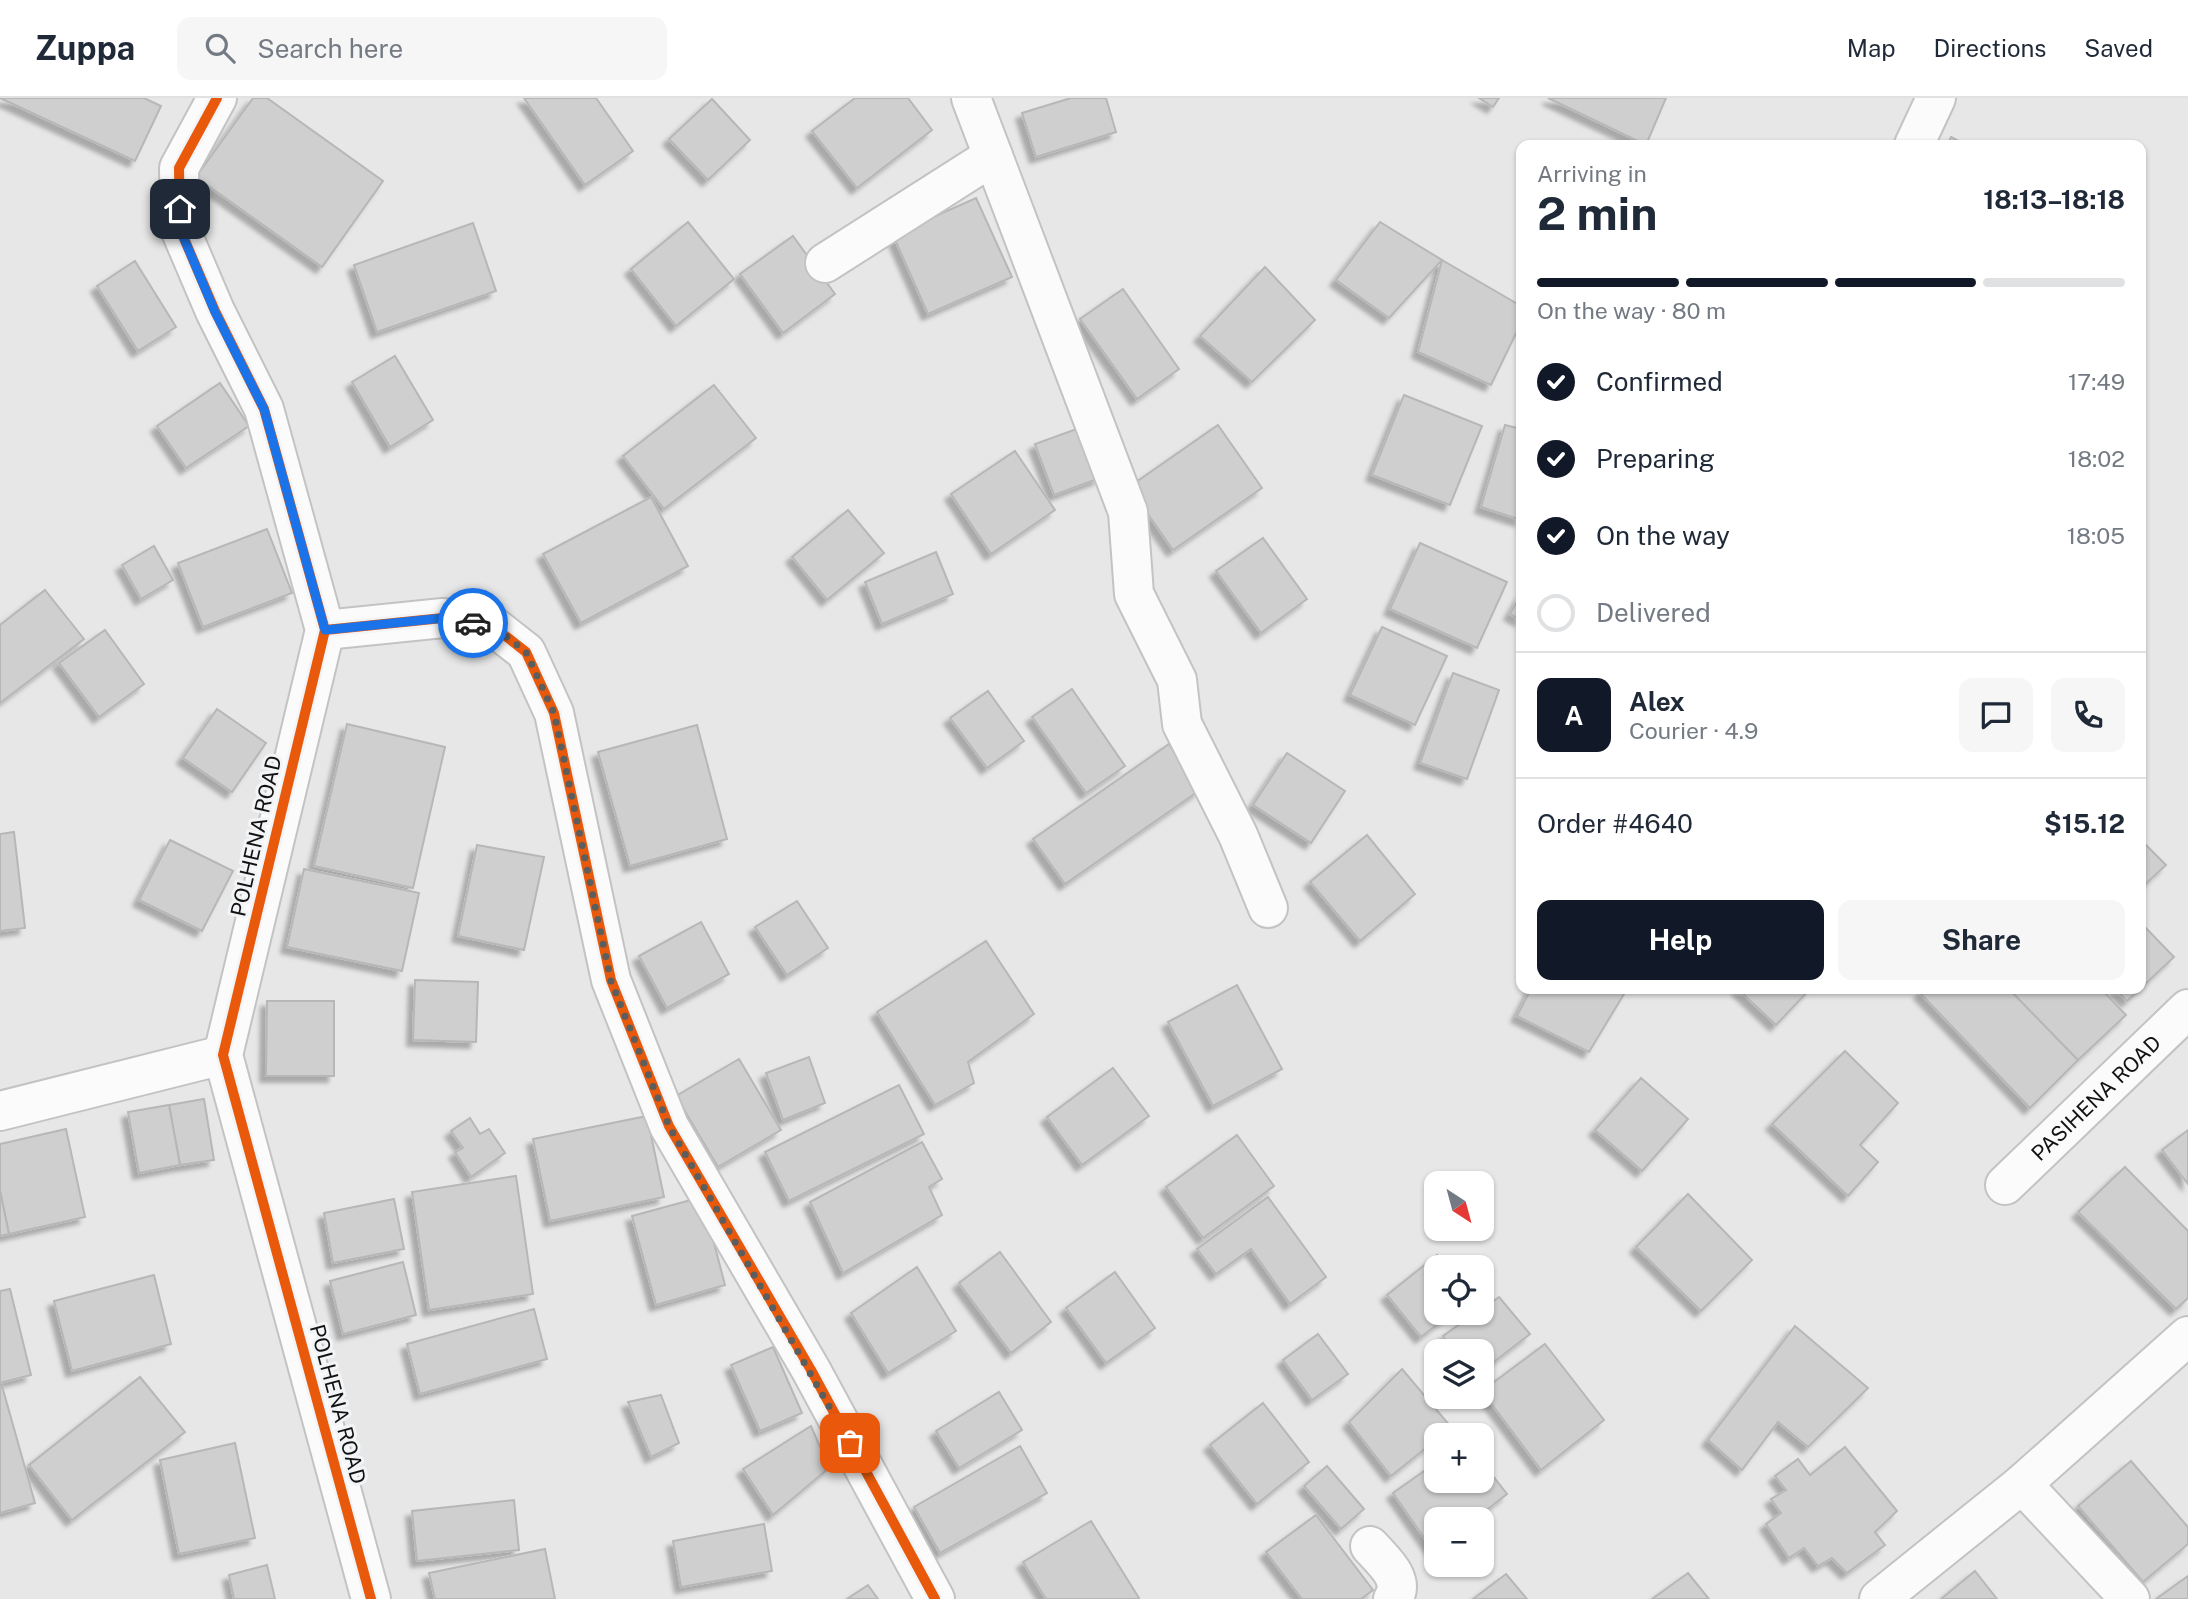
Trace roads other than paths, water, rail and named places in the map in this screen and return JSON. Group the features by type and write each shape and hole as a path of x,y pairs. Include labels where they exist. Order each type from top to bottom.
{"street":[{"name":"POLHENA ROAD","path":"217,98 179,168 180,229 215,312 264,409 325,630 223,1055 371,1599"},
{"path":"971,98 1128,512 1133,594 1177,680 1182,724 1238,835 1268,908"},
{"path":"1916,140 1936,98"},
{"path":"825,263 993,156"},
{"path":"325,630 443,618 494,627 526,652 554,713 611,981 669,1126 811,1370 934,1599"},
{"name":"PASIHENA ROAD","path":"2005,1185 2188,1009"},
{"path":"0,1111 223,1055"},
{"path":"1880,1599 2022,1484 2188,1336"},
{"path":"2022,1484 2130,1599"},
{"path":"1370,1546 1396,1577 1398,1585 1393,1599"}]}
